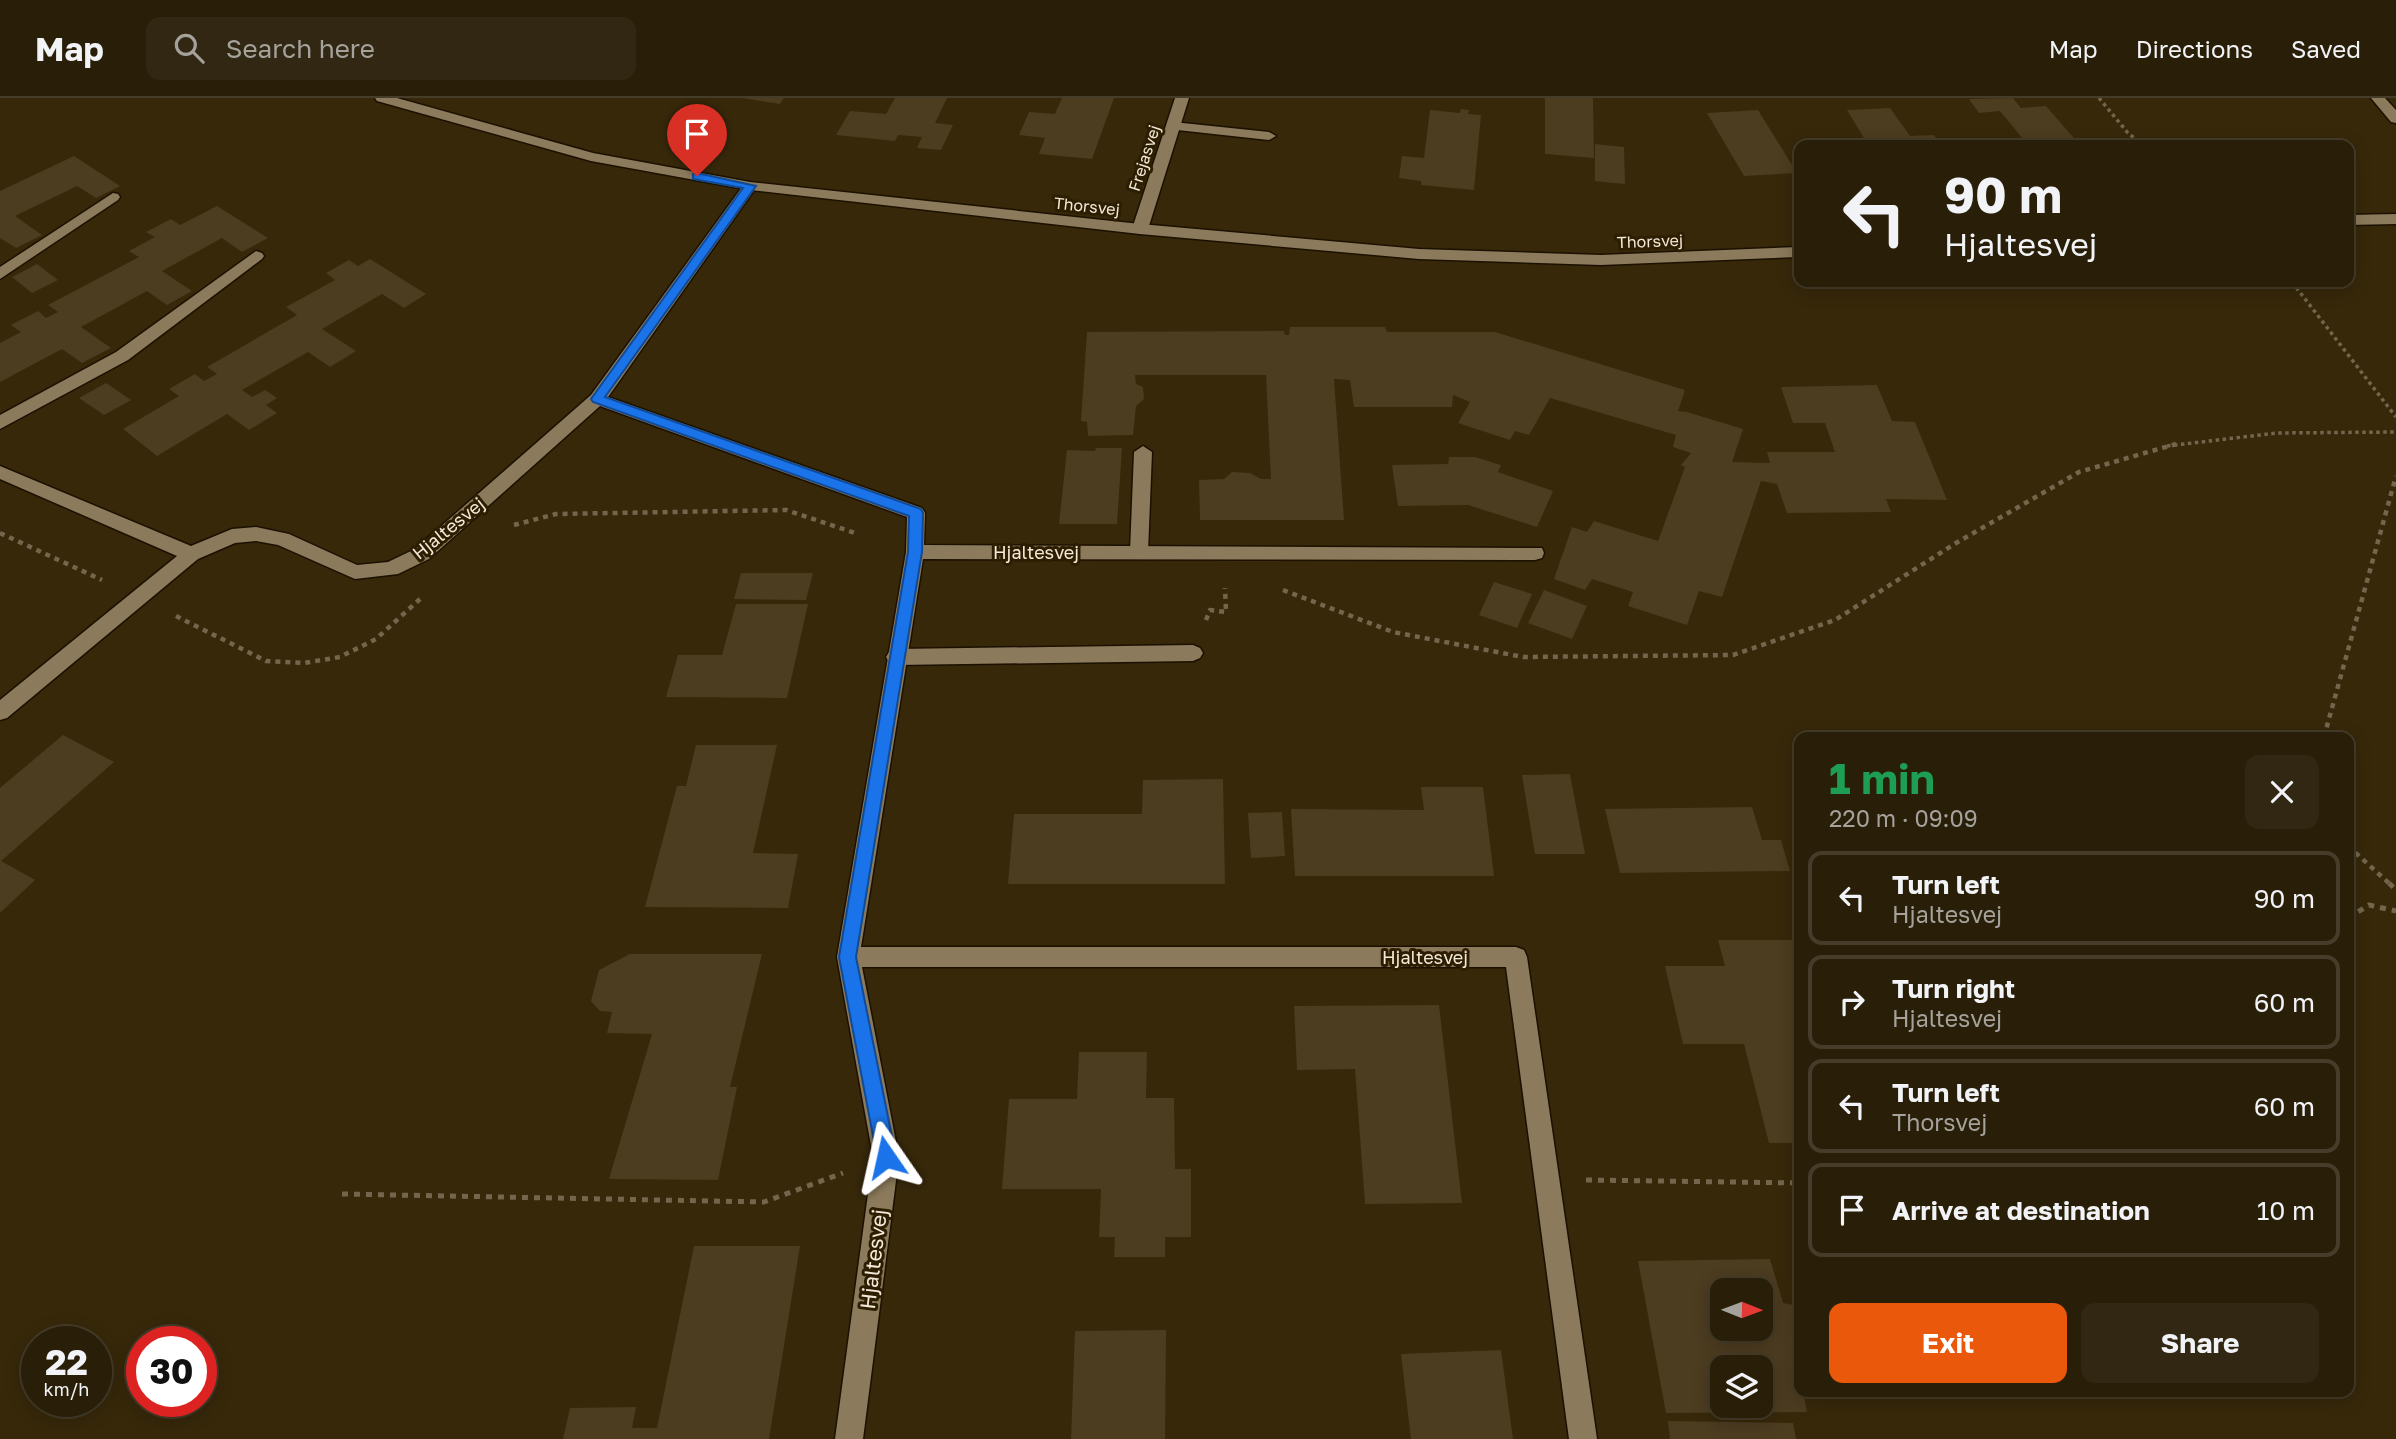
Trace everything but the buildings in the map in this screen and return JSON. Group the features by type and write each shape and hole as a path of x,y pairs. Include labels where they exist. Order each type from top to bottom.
{"street":[{"name":"Thorsvej","path":"382,98 591,157 750,186 1140,229 1432,255 1601,260 1794,251"},
{"name":"Frejasvej","path":"1140,229 1182,98"},
{"path":"2378,98 2396,119"},
{"path":"1173,126 1269,136"},
{"name":"Hjaltesvej","path":"0,712 191,554 232,536 256,534 282,539 355,572 391,569 422,554 597,399 750,186"},
{"path":"0,274 113,197"},
{"path":"2354,220 2396,219"},
{"path":"0,423 122,356 256,257"},
{"name":"Hjaltesvej","path":"597,399 916,513 915,552 848,957 886,1157 849,1439"},
{"path":"1139,552 1143,452"},
{"path":"0,472 191,554"},
{"name":"Hjaltesvej","path":"915,552 1535,553"},
{"path":"896,657 1193,653"},
{"name":"Hjaltesvej","path":"848,957 1516,957 1583,1439"}],"path":[{"path":"2099,98 2137,140"},
{"path":"2296,287 2396,417"},
{"path":"1282,589 1393,632 1523,657 1733,655 1835,620 1956,543 2078,472 2171,445 2277,433 2396,432"},
{"path":"2326,732 2396,476"},
{"path":"1193,653 1210,610 1226,612 1225,583 1236,585"},
{"path":"2354,852 2396,890"},
{"path":"2354,914 2369,905 2396,911"},
{"path":"342,1194 764,1202 886,1157"},
{"path":"1548,1179 1794,1183"}],"route":[{"path":"697,176 750,186 597,399 916,513 915,552 848,957 886,1157"}]}
